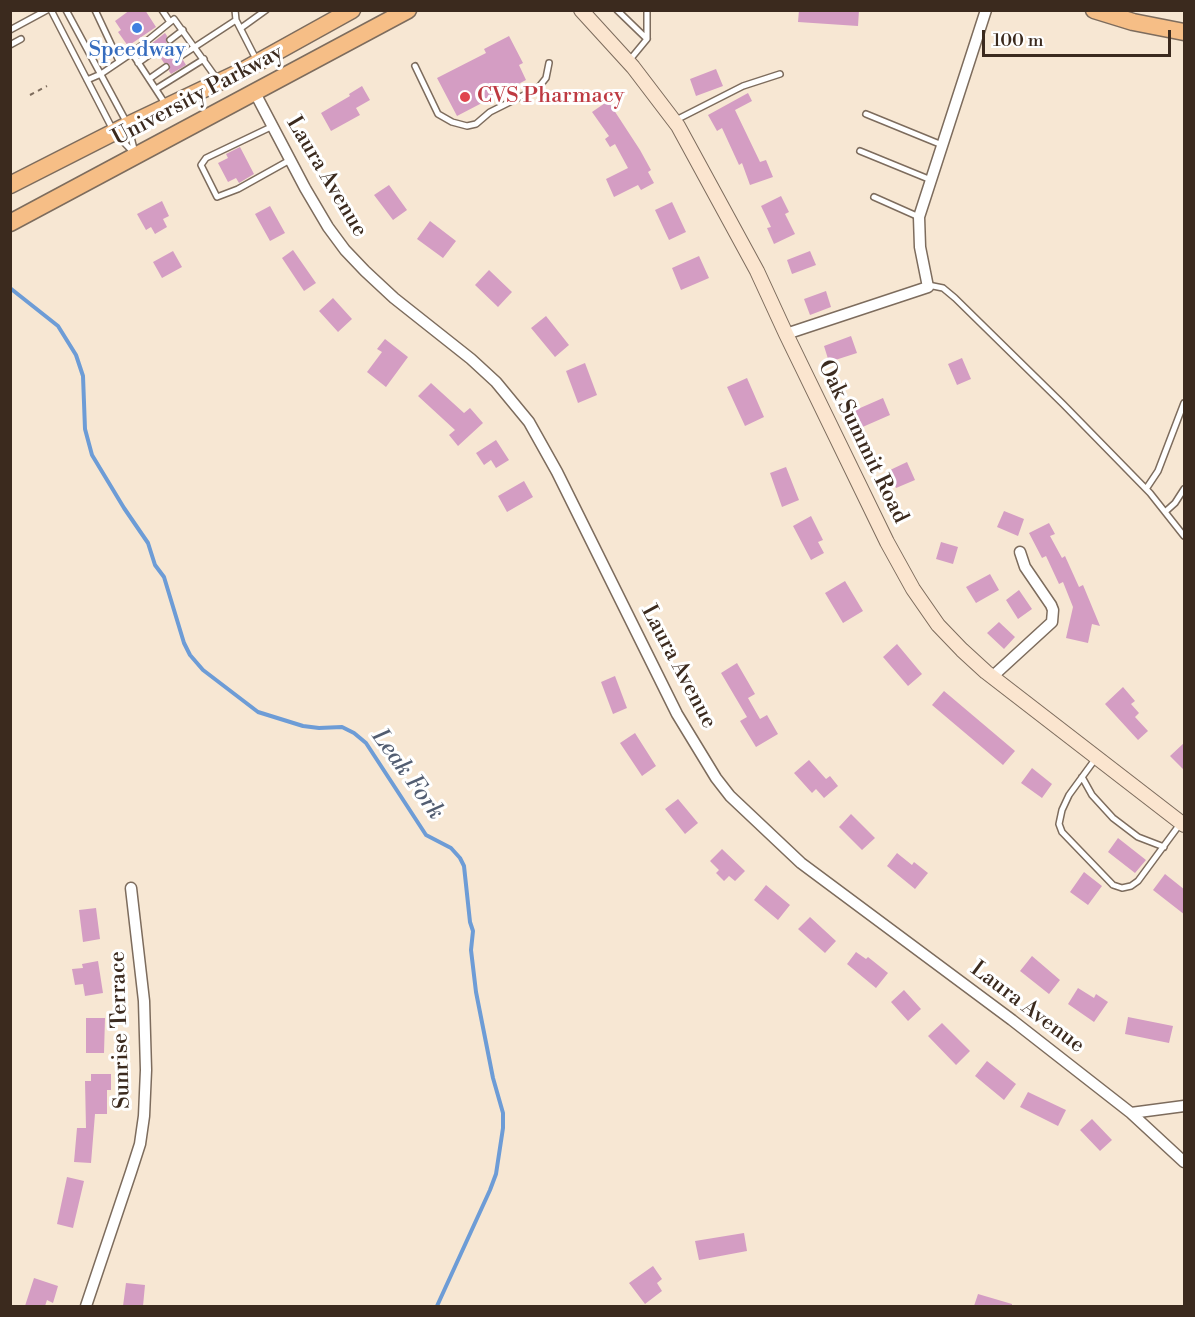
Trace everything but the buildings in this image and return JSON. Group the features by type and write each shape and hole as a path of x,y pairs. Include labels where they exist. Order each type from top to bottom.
{"main road":[{"name":"University Parkway","path":"10,223 408,10"},
{"name":"Oak Summit Road","path":"581,10 628,62 674,121 757,271 887,542 913,589 938,624 962,650 993,676 1183,824"},
{"path":"1094,10 1133,22 1185,32"},
{"name":"University Parkway","path":"10,185 258,62 342,13"}],"street":[{"path":"786,334 928,286 920,247 919,217 986,10"},
{"name":"Laura Avenue","path":"254,91 328,227 358,264 394,298 471,359 496,382 529,422 557,472 677,714 716,778 730,796 801,863 1012,1020 1131,1113 1185,1162"},
{"path":"993,676 1052,622 1051,605 1025,567 1020,552"},
{"name":"Sunrise Terrace","path":"86,1306 140,1144 144,1116 146,1070 144,1001 131,888"},
{"path":"1131,1113 1185,1106"}],"lane":[{"path":"10,30 49,10 87,80 121,128 135,155"},
{"path":"66,10 101,74 121,128 135,155"},
{"path":"95,10 119,61"},
{"path":"162,10 170,22"},
{"path":"235,10 236,20 258,62"},
{"path":"241,28 266,10"},
{"path":"617,10 647,39"},
{"path":"628,62 647,39 647,10"},
{"path":"87,80 101,74 132,53 174,19 218,81"},
{"path":"181,56 236,20"},
{"path":"170,40 183,30"},
{"path":"10,45 21,39"},
{"path":"138,63 156,50"},
{"path":"132,53 167,106"},
{"path":"156,89 204,59"},
{"path":"415,66 438,114 452,122 467,126 476,124 490,112 538,88 546,78 549,63"},
{"path":"148,79 166,67"},
{"path":"674,121 742,86 780,74"},
{"path":"866,114 942,145"},
{"path":"273,126 206,158 201,165 217,197 238,189 290,160"},
{"path":"860,151 931,180"},
{"path":"874,197 919,217"},
{"path":"928,286 943,288 955,298 1146,489 1185,536"},
{"path":"1146,489 1158,471 1185,403"},
{"path":"1165,512 1185,489"},
{"path":"1097,757 1069,795 1059,824 1062,832 1113,885 1122,888 1131,886 1147,872 1183,824"},
{"path":"1082,777 1092,795 1113,818 1138,837 1164,847"}],"path":[{"path":"30,95 46,86"}],"waterway":[{"name":"Leak Fork","path":"10,288 58,326 76,355 83,376 85,429 92,455 148,543 155,565 164,577 184,643 190,655 203,670 258,712 303,726 342,727 354,733 366,743 426,835 451,848 464,866 473,931 471,950 476,992 493,1078 503,1113 503,1128 496,1174 437,1306"}],"place":[{"name":"Speedway","path":"137,28"},
{"name":"CVS Pharmacy","path":"465,97"}]}
